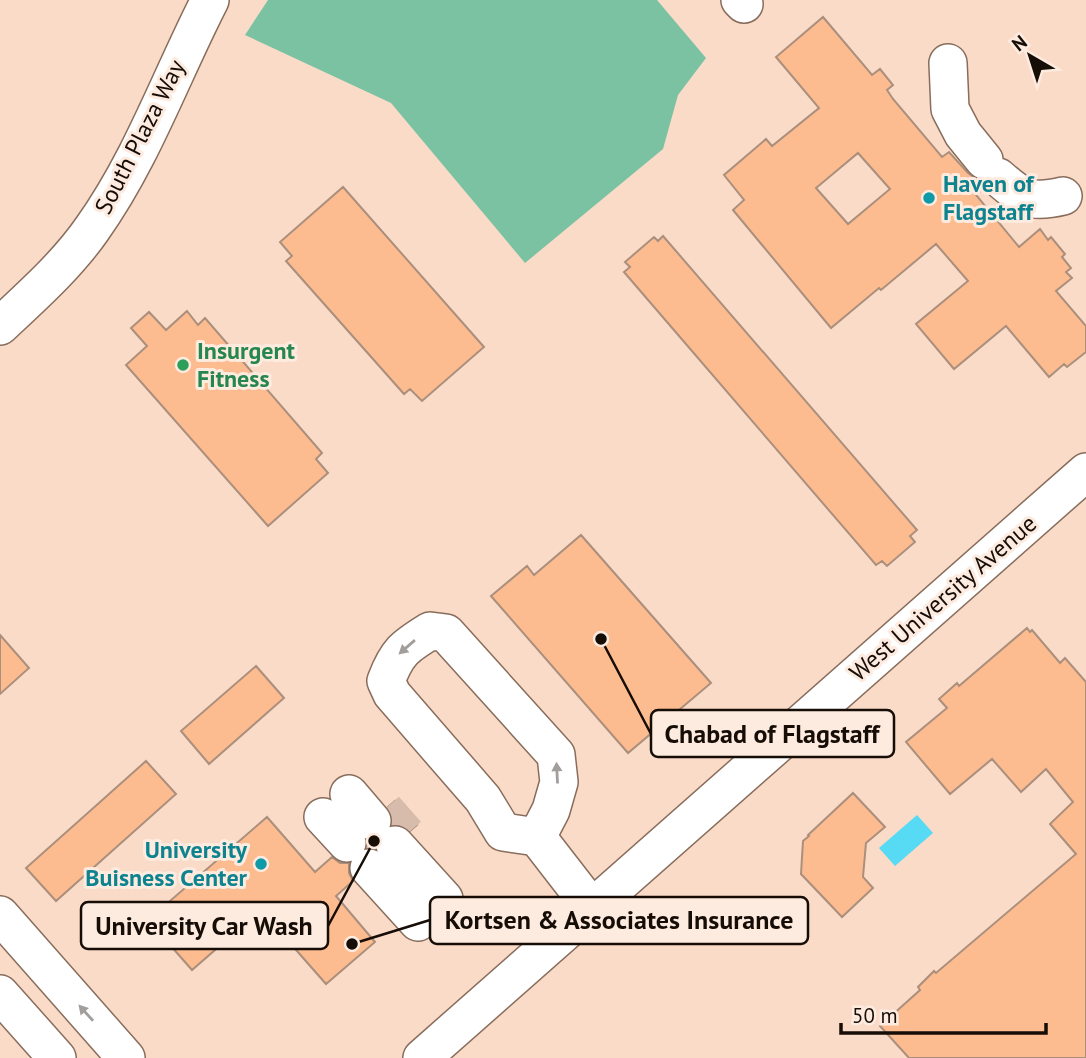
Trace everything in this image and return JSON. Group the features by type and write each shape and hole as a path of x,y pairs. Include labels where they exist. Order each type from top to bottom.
{"street":[{"name":"South Plaza Way","path":"0,326 61,267 98,220 125,177 210,0"},
{"path":"948,63 950,109 963,134 991,169 1017,193 1031,200 1063,196"},
{"name":"West University Avenue","path":"422,1058 1086,472"},
{"path":"537,837 551,810 559,782 556,755 446,633 430,631 407,646 394,661 386,681 392,694 483,800 503,832 537,837 592,908"},
{"path":"437,905 366,826 437,905"},
{"path":"0,915 126,1058"},
{"path":"0,994 57,1058"}],"green space":[{"path":"268,0 657,0 706,58 678,95 663,149 525,263 391,103 245,35"}],"water":[{"path":"917,815 933,833 895,866 879,848"}],"building":[{"name":"Haven of Flagstaff","path":"823,17 872,75 880,69 893,85 887,90 893,99 942,157 949,152 978,180 982,190 976,195 1019,247 1040,229 1048,240 1051,237 1065,254 1062,257 1071,268 1066,272 1072,278 1056,291 1086,326 1086,352 1067,367 1064,364 1049,377 1006,326 954,369 916,324 968,281 936,244 831,328 733,210 744,200 724,175 766,139 772,146 819,108 776,57","holes":["858,153 890,189 848,224 816,188"]},
{"path":"343,187 484,347 422,401 410,389 404,394 286,261 292,256 280,242"},
{"path":"663,236 917,530 910,536 915,542 887,566 882,561 876,565 624,272 630,267 625,262 654,237 658,241"},
{"path":"187,311 198,325 205,318 322,453 316,459 328,473 268,526 126,365 147,346 131,328 149,312 166,330"},
{"path":"581,535 711,683 628,753 491,596 527,566 534,575"},
{"path":"1027,628 1030,632 1032,630 1060,663 1065,658 1086,682 1086,1058 909,1058 880,1026 920,990 918,987 934,971 936,973 1076,854 1050,824 1073,802 1046,769 1021,792 992,759 950,794 906,742 947,708 939,699 957,683 959,686"},
{"path":"0,635 29,668 0,694"},
{"path":"256,666 284,698 209,764 181,731"},
{"path":"146,761 176,794 56,901 26,868"},
{"path":"853,793 885,827 866,843 863,877 873,888 842,917 801,874 803,841"},
{"path":"395,801 417,825 410,831 402,825 392,824 388,807"},
{"name":"University Buisness Center","path":"267,817 315,872 332,857 340,863 349,863 349,873 353,881 336,896 375,942 326,984 261,910 192,970 148,920"}],"tunnel":[{"path":"385,809 407,834"},
{"path":"360,832 381,856"}],"place":[{"name":"Haven of Flagstaff","path":"929,198"},
{"name":"Insurgent Fitness","path":"183,365"},
{"name":"Chabad of Flagstaff","path":"601,639"},
{"name":"University Car Wash","path":"374,841"},
{"name":"University Buisness Center","path":"261,864"},
{"name":"Kortsen & Associates Insurance","path":"352,944"}]}
